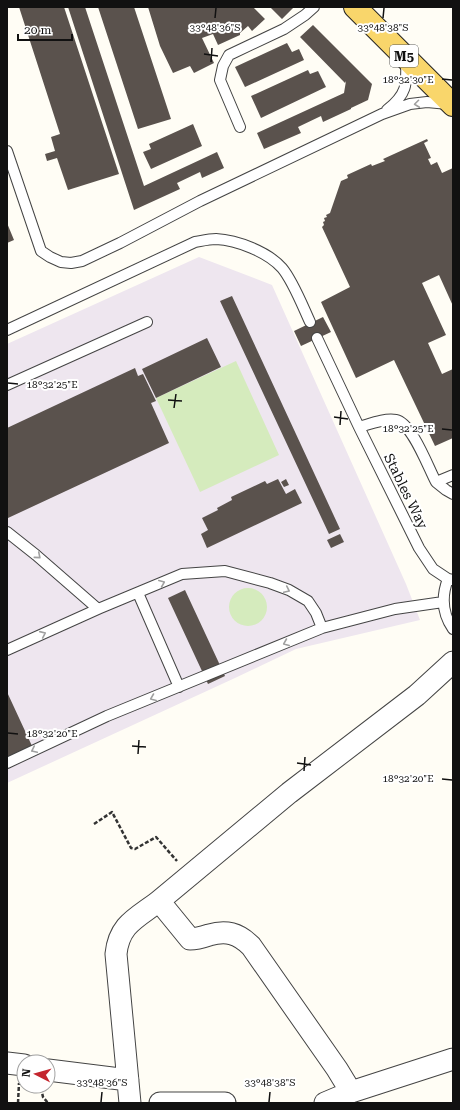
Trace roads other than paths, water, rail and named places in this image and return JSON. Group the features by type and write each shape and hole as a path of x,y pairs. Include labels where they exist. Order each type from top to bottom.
{"main road":[{"name":"M5","path":"355,7 453,105"}],"street":[{"path":"130,1103 116,954 119,936 131,922 159,901 289,793 417,695 453,662"},
{"path":"159,901 190,939 225,932 237,935 245,940 251,946 324,1049 351,1092"},
{"path":"325,1103 351,1092 453,1059"},
{"path":"56,1071 128,1080"},
{"path":"160,1103 225,1103"}],"lane":[{"path":"240,127 220,80 223,66 229,55 284,29 305,16 314,7"},
{"path":"382,114 396,103 405,88 406,58"},
{"path":"7,151 41,251 61,262 71,263 82,261 120,243 200,201 382,114 410,104 427,102 453,105"},
{"path":"7,330 195,242 216,239 240,243 264,253 282,268 310,322"},
{"path":"7,385 147,322"},
{"name":"Stables Way","path":"317,338 419,548 433,569 451,579"},
{"path":"359,427 388,420 402,422 412,434 436,482 453,494"},
{"path":"436,482 453,475"},
{"path":"7,532 98,609"},
{"path":"7,650 98,609 182,574 225,571 270,583 289,590 308,602 316,613 322,628"},
{"path":"451,579 444,589 443,602 447,619 453,629"},
{"path":"138,593 179,687"},
{"path":"7,763 107,716 322,628 395,609 443,602"}]}
